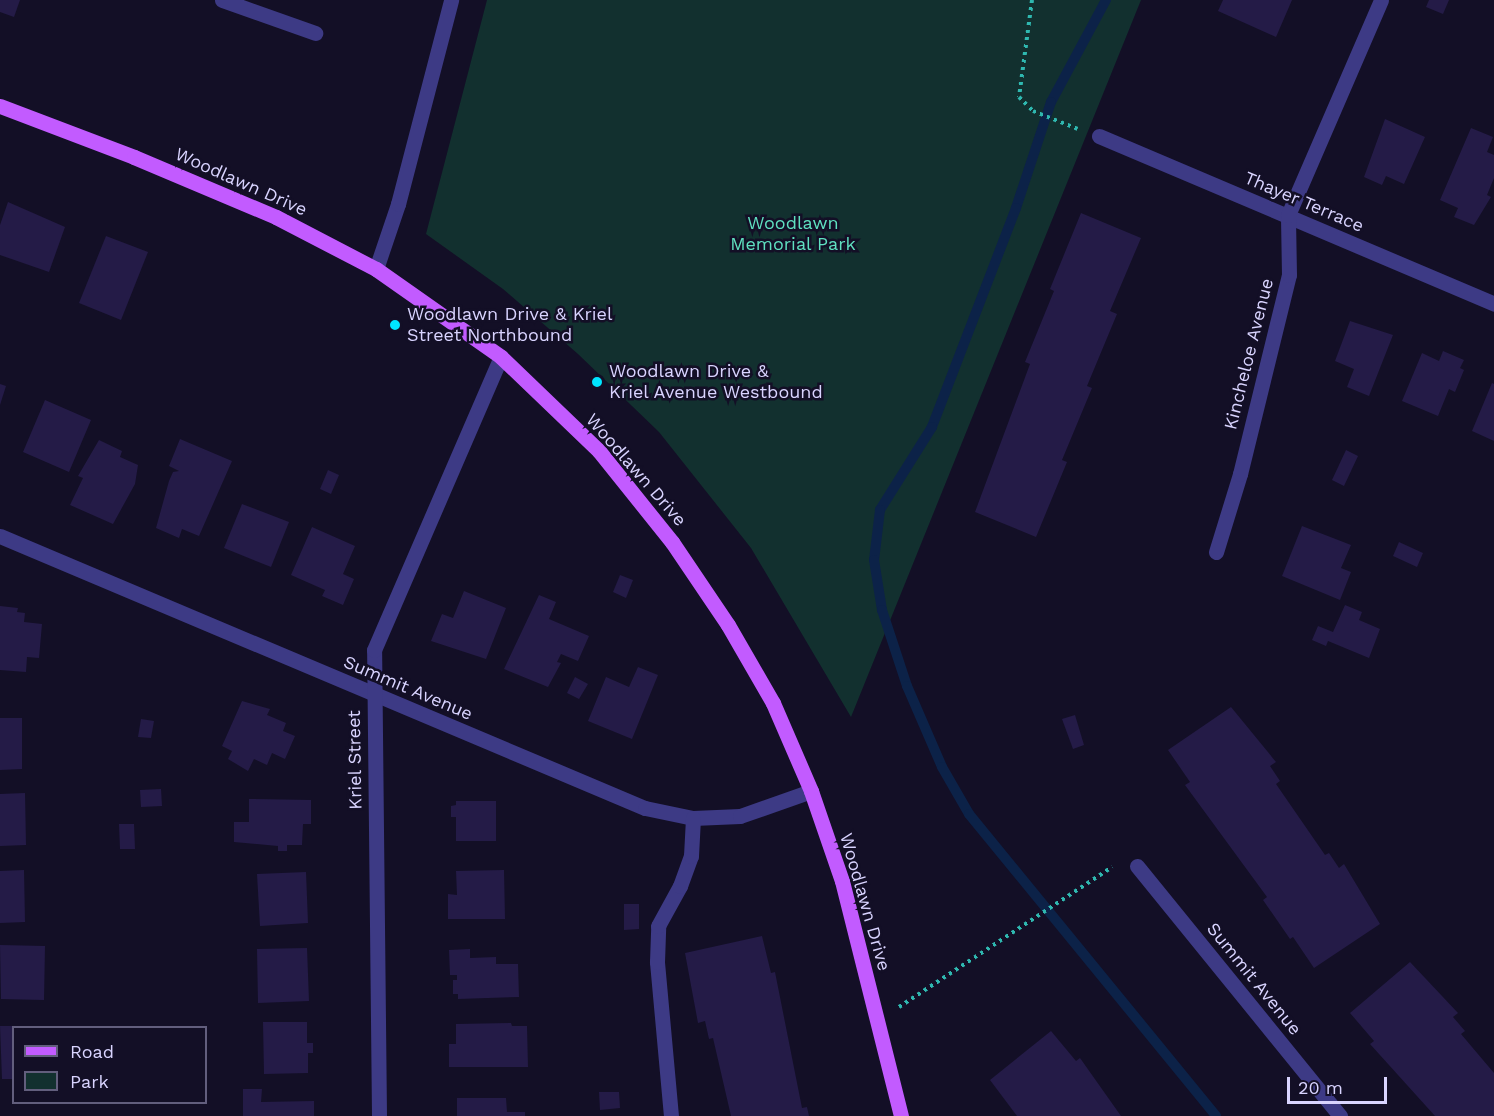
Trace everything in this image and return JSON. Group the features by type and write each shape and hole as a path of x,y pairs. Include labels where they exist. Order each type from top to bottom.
{"main road":[{"name":"Woodlawn Drive","path":"0,106 134,157 276,217 376,269 501,357 599,451 672,542 728,625 773,703 811,792 842,881 901,1116"}],"street":[{"path":"222,0 315,33"},
{"path":"376,269 398,204 451,0"},
{"name":"Kincheloe Avenue","path":"1216,552 1240,474 1289,275 1288,215 1382,0"},
{"name":"Thayer Terrace","path":"1099,136 1494,304"},
{"name":"Kriel Street","path":"379,1116 374,650 501,357"},
{"name":"Summit Avenue","path":"0,536 374,696 645,808 693,818 740,816 811,792"},
{"path":"671,1116 657,962 658,926 680,886 691,855 693,818"},
{"name":"Summit Avenue","path":"1137,866 1340,1116"}],"path":[{"path":"1032,0 1019,97 1034,111 1074,127"},
{"path":"877,1022 1107,867 1137,866"}],"green space":[{"name":"Woodlawn Memorial Park","path":"487,0 1141,0 851,717 751,548 659,432 578,354 503,289 426,234"}],"building":[{"path":"0,0 20,0 14,17 0,12"},
{"path":"1223,0 1292,0 1276,37 1218,11"},
{"path":"1429,0 1449,0 1443,14 1426,7"},
{"path":"1385,119 1425,137 1404,184 1386,176 1382,185 1364,177"},
{"path":"1471,128 1493,137 1487,152 1494,155 1494,178 1487,195 1491,197 1474,225 1454,217 1458,208 1440,200"},
{"path":"8,202 65,227 49,272 0,255 0,225"},
{"path":"1081,213 1141,238 1110,311 1117,314 1087,386 1092,388 1062,460 1067,462 1036,537 975,512 1030,364 1025,362 1054,291 1050,289"},
{"path":"106,236 148,252 121,320 79,303"},
{"path":"1350,321 1393,335 1369,396 1347,387 1354,369 1335,361"},
{"path":"1443,351 1464,360 1460,368 1464,370 1455,392 1449,389 1438,416 1402,401 1422,353 1439,361"},
{"path":"1492,383 1494,384 1494,441 1472,431"},
{"path":"0,384 6,386 0,405"},
{"path":"45,400 91,420 69,472 23,452"},
{"path":"180,439 232,461 199,536 182,529 179,538 156,528 169,481 173,472 179,471 169,466"},
{"path":"99,440 122,451 120,457 138,465 135,484 113,524 70,505 83,478 78,476"},
{"path":"1346,450 1358,456 1344,486 1332,480"},
{"path":"328,470 339,475 331,494 320,489"},
{"path":"242,504 289,522 271,567 224,548"},
{"path":"1302,526 1351,545 1341,568 1351,572 1340,600 1282,576"},
{"path":"312,527 355,546 343,574 354,579 343,605 322,596 325,590 291,575"},
{"path":"1399,542 1423,553 1417,567 1393,556"},
{"path":"620,575 633,580 626,598 613,592"},
{"path":"464,591 506,608 486,659 431,641 442,614 453,618"},
{"path":"539,595 556,602 549,619 589,636 578,661 561,654 557,662 561,663 548,687 504,669"},
{"path":"1345,605 1362,612 1359,620 1380,629 1369,658 1328,641 1326,646 1312,640 1318,626 1333,632"},
{"path":"0,606 18,608 17,612 25,613 24,622 42,624 39,658 27,657 26,672 0,670"},
{"path":"638,667 658,675 632,739 588,721 606,677 629,687"},
{"path":"575,677 588,684 579,699 567,693"},
{"path":"242,701 270,709 267,715 286,723 283,731 295,736 285,759 272,753 267,765 254,759 248,771 228,759 232,751 222,746"},
{"path":"1231,707 1276,762 1270,766 1280,781 1276,784 1325,855 1329,853 1339,868 1344,864 1380,924 1314,968 1293,937 1290,939 1263,900 1267,897 1185,785 1190,782 1168,750"},
{"path":"1075,715 1084,745 1073,749 1062,719"},
{"path":"0,718 22,718 22,769 0,770"},
{"path":"141,719 154,721 151,738 138,737"},
{"path":"161,789 162,806 141,807 140,790"},
{"path":"25,793 26,845 0,846 0,794"},
{"path":"249,799 311,800 311,824 303,824 302,845 287,845 287,851 278,851 278,846 234,842 234,822 249,822"},
{"path":"456,801 496,801 496,841 456,841 456,817 451,817 451,806 456,805"},
{"path":"119,824 134,824 135,849 120,849"},
{"path":"24,870 25,922 0,923 0,871"},
{"path":"504,870 505,919 448,919 448,894 457,895 456,871"},
{"path":"306,872 308,923 260,926 257,874"},
{"path":"624,904 639,904 639,929 624,930"},
{"path":"762,936 771,973 775,972 802,1108 807,1107 809,1116 731,1116 713,1038 709,1039 705,1021 698,1023 685,953"},
{"path":"0,945 45,946 44,1000 1,999"},
{"path":"307,948 309,1001 258,1003 257,949"},
{"path":"470,949 470,958 496,957 496,964 518,964 519,997 458,999 458,994 453,994 453,980 457,980 457,975 450,975 449,950"},
{"path":"1410,962 1458,1013 1453,1017 1465,1031 1461,1034 1494,1073 1494,1116 1435,1116 1370,1044 1374,1041 1350,1013"},
{"path":"263,1022 307,1022 307,1043 313,1043 313,1053 308,1053 308,1073 264,1074"},
{"path":"511,1023 512,1026 527,1026 528,1067 449,1067 449,1044 456,1044 456,1024"},
{"path":"0,1026 12,1026 12,1079 2,1079"},
{"path":"1051,1031 1076,1061 1080,1058 1121,1116 1017,1116 990,1080"},
{"path":"243,1089 262,1089 261,1102 314,1101 314,1116 243,1116"},
{"path":"599,1092 619,1092 620,1108 600,1110"},
{"path":"457,1098 506,1098 507,1112 525,1112 525,1116 457,1116"}],"waterway":[{"path":"1106,0 1051,102 1016,208 932,427 880,510 874,560 882,610 907,686 942,767 969,814 1216,1116"}],"place":[{"name":"Woodlawn Drive & Kriel Street Northbound","path":"395,325"},
{"name":"Woodlawn Drive & Kriel Avenue Westbound","path":"597,382"}]}
